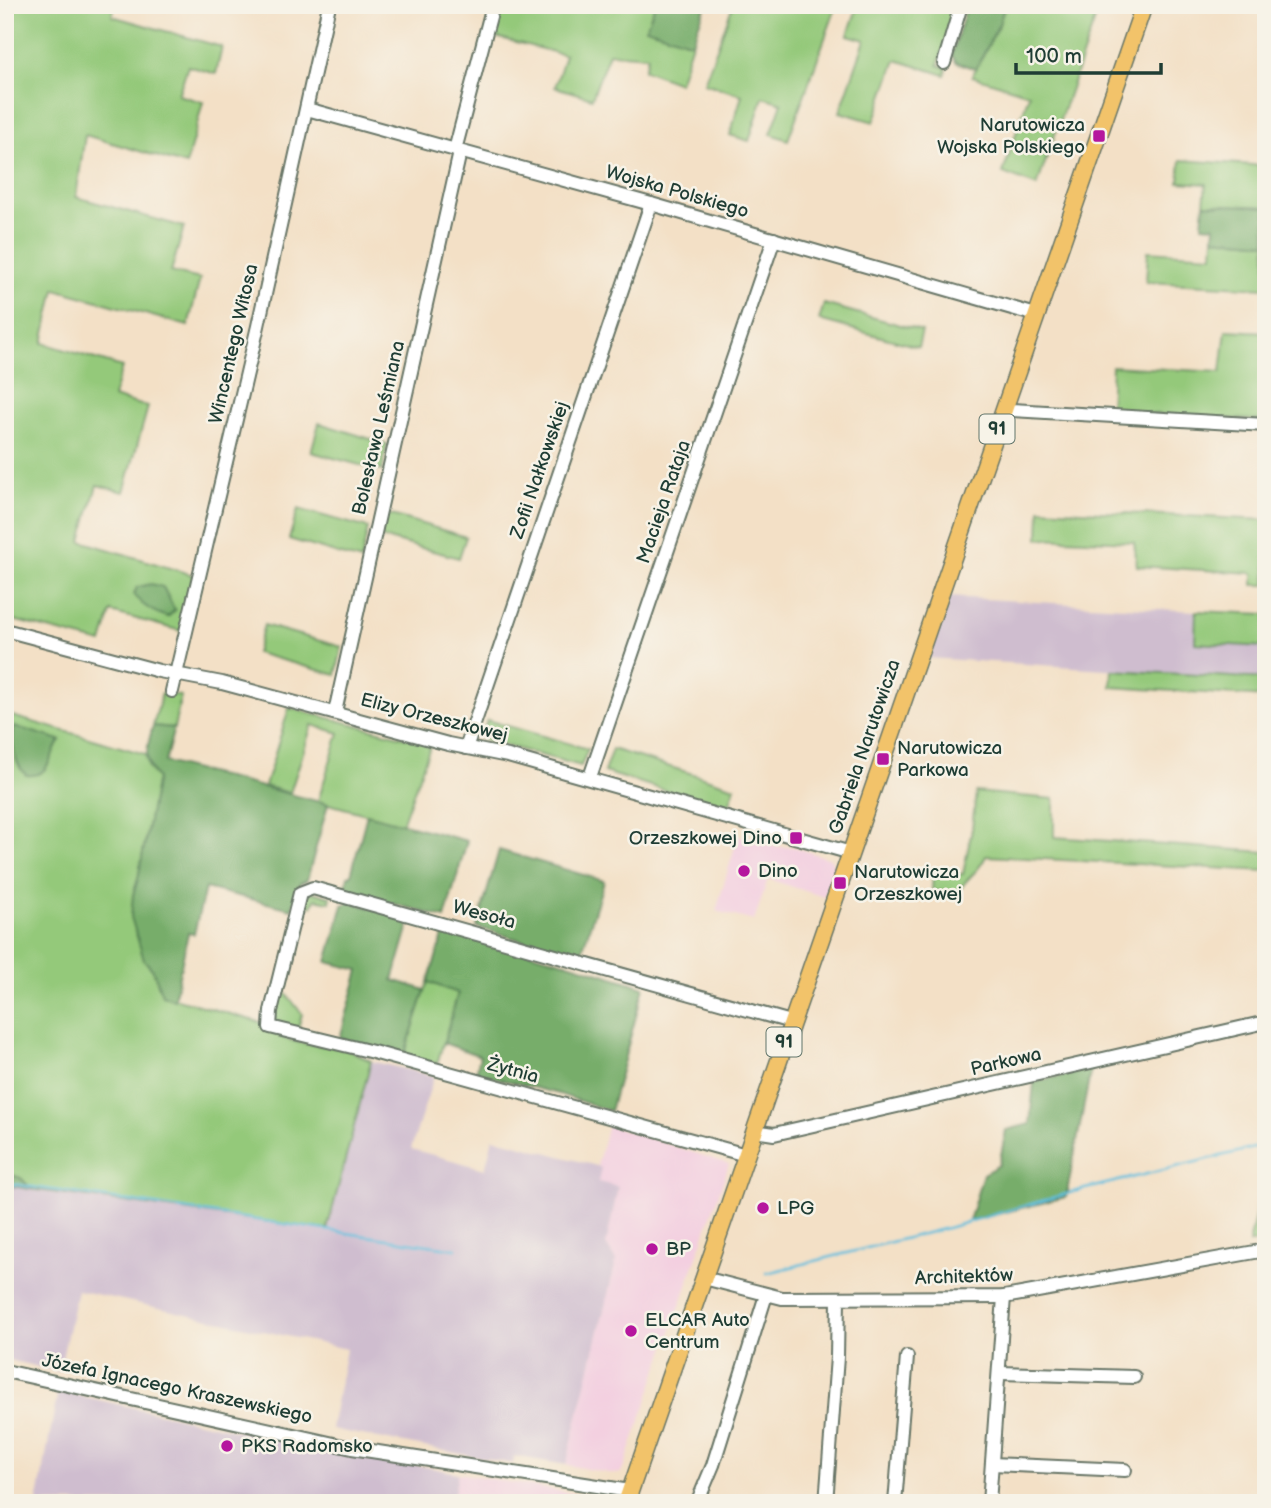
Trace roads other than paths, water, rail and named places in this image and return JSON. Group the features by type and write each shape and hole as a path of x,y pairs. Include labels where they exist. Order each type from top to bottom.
{"main road":[{"name":"Gabriela Narutowicza","path":"628,1497 1144,5"}],"street":[{"name":"Wincentego Witosa","path":"172,691 329,5"},
{"name":"Bolesława Leśmiana","path":"335,712 457,151 493,5"},
{"path":"944,62 961,5"},
{"name":"Wojska Polskiego","path":"307,109 651,204 1036,315"},
{"name":"Zofii Nałkowskiej","path":"466,748 651,204"},
{"name":"Macieja Rataja","path":"590,777 774,239"},
{"path":"1005,407 1012,410 1266,425"},
{"name":"Elizy Orzeszkowej","path":"5,630 590,777 850,853"},
{"name":"Wesoła","path":"270,1027 271,1011 300,893 313,888 791,1022"},
{"name":"Parkowa","path":"754,1131 774,1134 1266,1022"},
{"name":"Żytnia","path":"270,1027 399,1059 746,1155"},
{"name":"Architektów","path":"704,1278 782,1298 1004,1297 1266,1250"},
{"path":"697,1503 713,1465 766,1295"},
{"path":"989,1503 1004,1297"},
{"path":"826,1503 838,1299"},
{"path":"895,1503 907,1357"},
{"name":"Józefa Ignacego Kraszewskiego","path":"5,1371 352,1448 628,1497"},
{"path":"1000,1373 1134,1377"},
{"path":"992,1464 1125,1470"}],"waterway":[{"path":"767,1273 947,1228 1073,1192 1266,1145"},
{"path":"5,1183 456,1249"}],"place":[{"name":"Narutowicza Wojska Polskiego","path":"1099,136"},
{"name":"Narutowicza Parkowa","path":"883,759"},
{"name":"Orzeszkowej Dino","path":"796,838"},
{"name":"Dino","path":"744,871"},
{"name":"Narutowicza Orzeszkowej","path":"840,883"},
{"name":"LPG","path":"763,1208"},
{"name":"BP","path":"652,1249"},
{"name":"ELCAR Auto Centrum","path":"631,1331"},
{"name":"PKS Radomsko","path":"227,1446"}]}
